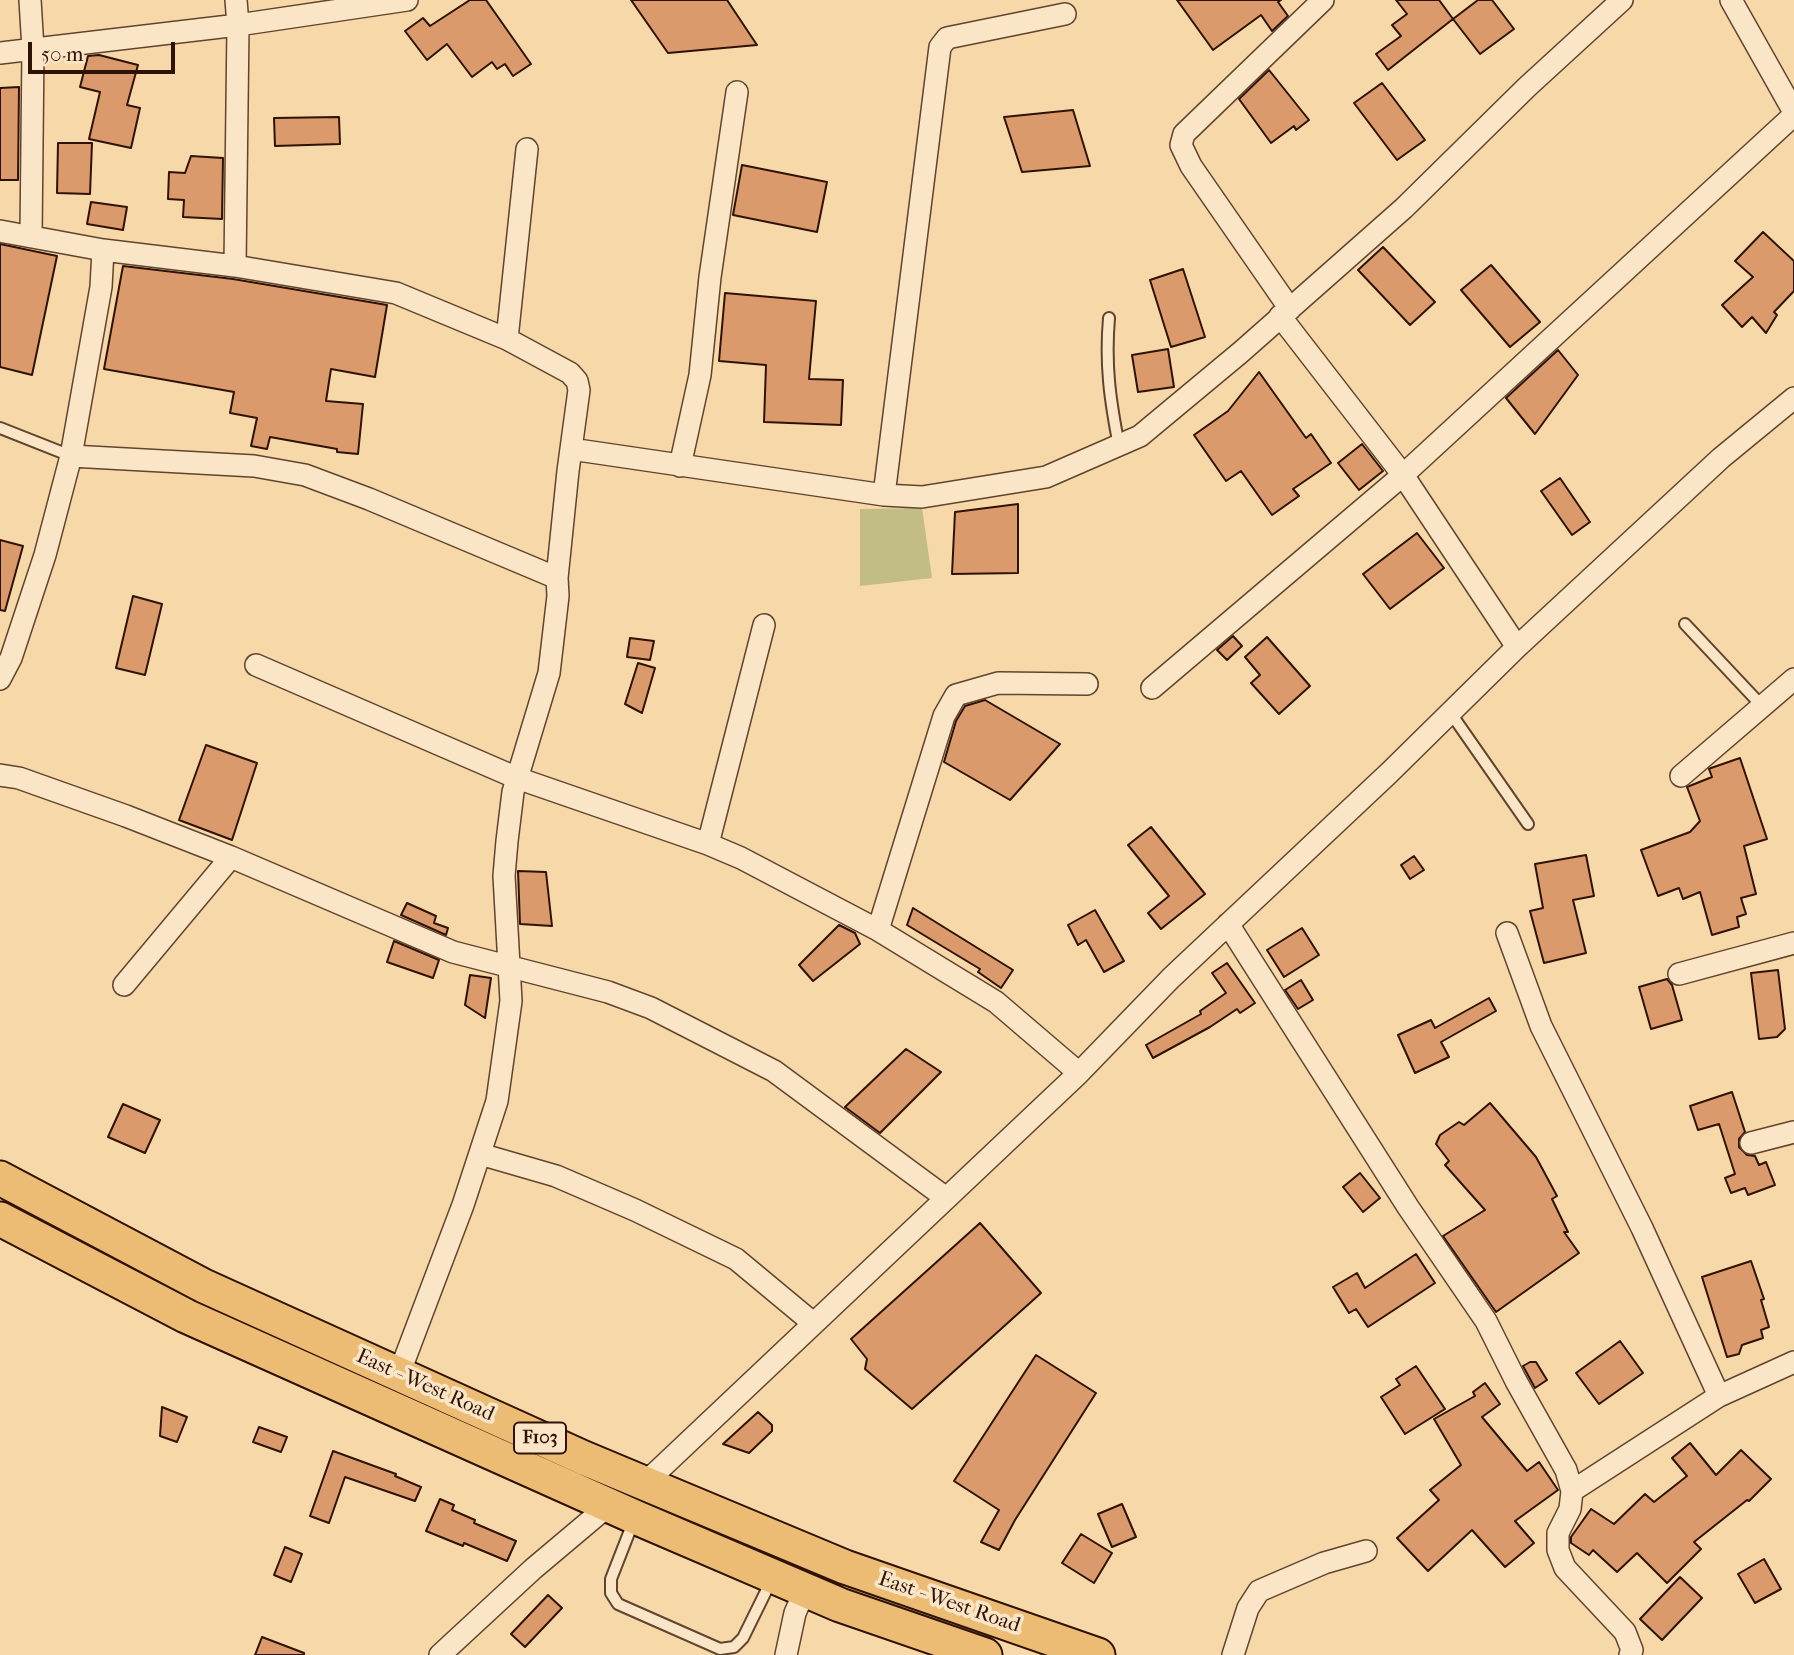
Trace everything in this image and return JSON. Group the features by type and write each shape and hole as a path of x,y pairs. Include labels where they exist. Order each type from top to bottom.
{"main road":[{"name":"East - West Road","path":"0,1178 204,1286 645,1483 845,1567 1098,1655"},
{"name":"East - West Road","path":"0,1219 186,1316 622,1511 806,1588 839,1605 985,1655"}],"street":[{"path":"30,0 33,49 31,236"},
{"path":"235,266 236,0"},
{"path":"0,53 238,24 405,0"},
{"path":"1323,0 1184,134 1181,145 1191,166 1285,312 1404,475 1517,646"},
{"path":"571,449 884,495 922,497 1046,477 1119,446 1140,436 1404,208 1622,0"},
{"path":"1152,688 1404,475 1794,114 1731,0"},
{"path":"884,495 940,47 947,38 1065,14"},
{"path":"680,466 700,375 710,277 737,92"},
{"path":"507,339 527,149"},
{"path":"0,231 103,250 235,266 396,293 507,339 570,373 577,381 579,390 549,673 513,792 505,876 511,1001 497,1101 463,1205 399,1374"},
{"path":"0,680 11,658 45,555 71,456 104,268 103,250"},
{"path":"645,1483 1079,1073 1162,988 1517,646 1721,458 1794,398"},
{"path":"71,456 254,466 305,475 557,578"},
{"path":"708,844 764,625"},
{"path":"256,665 517,778 708,844 878,930 996,1002 1079,1073"},
{"path":"1681,776 1794,679"},
{"path":"878,930 944,716 956,695 998,682 1087,684"},
{"path":"0,775 19,778 126,816 453,952 608,992 651,1008 774,1071 946,1198"},
{"path":"124,985 231,858"},
{"path":"1228,924 1408,1207 1486,1321 1566,1470 1572,1491 1570,1509 1558,1533 1558,1550 1564,1567 1625,1632 1632,1650 1630,1655"},
{"path":"1507,933 1541,1026 1642,1228 1719,1396"},
{"path":"1679,974 1794,943"},
{"path":"1751,1143 1794,1132"},
{"path":"480,1154 556,1176 736,1259 813,1323"},
{"path":"1572,1491 1719,1396 1794,1362"},
{"path":"440,1655 533,1569 622,1511"},
{"path":"1233,1655 1248,1608 1259,1591 1324,1563 1366,1550"},
{"path":"786,1655 795,1613 806,1588"}],"lane":[{"path":"1109,318 1106,344 1108,388 1119,446"},
{"path":"0,428 71,456"},
{"path":"1685,624 1762,706"},
{"path":"1450,712 1528,824"},
{"path":"622,1511 611,1579 611,1593 618,1604 720,1649 734,1647 743,1638 774,1575"}],"shaded area":[{"path":"922,508 932,578 860,586 860,509"}],"building":[{"path":"470,0 486,0 531,64 513,76 505,64 497,69 492,62 472,77 447,44 427,60 405,31 423,18 430,26"},
{"path":"631,0 727,0 757,45 668,53"},
{"path":"1177,0 1281,0 1278,2 1288,16 1272,31 1261,15 1213,50"},
{"path":"1396,0 1439,0 1453,19 1388,70 1376,54 1401,36 1392,25 1407,14"},
{"path":"1478,0 1492,0 1514,29 1480,54 1453,19"},
{"path":"99,55 138,65 127,105 140,108 131,148 89,139 100,92 80,87 88,56"},
{"path":"1269,70 1309,120 1296,130 1294,126 1271,143 1239,99"},
{"path":"1382,83 1425,140 1397,160 1354,103"},
{"path":"19,87 18,180 0,180 0,88"},
{"path":"1073,110 1090,166 1022,172 1004,117"},
{"path":"339,117 340,144 275,146 274,118"},
{"path":"58,143 92,143 90,194 57,193"},
{"path":"191,156 223,158 222,219 183,217 184,200 168,199 169,172 185,173"},
{"path":"742,165 827,182 817,232 733,215"},
{"path":"91,202 127,207 123,230 87,224"},
{"path":"1763,232 1794,261 1794,291 1774,312 1777,315 1766,333 1752,317 1742,327 1722,305 1753,277 1735,261"},
{"path":"0,244 57,256 32,375 0,367"},
{"path":"1383,247 1435,302 1410,325 1358,270"},
{"path":"1491,265 1540,322 1510,347 1461,290"},
{"path":"123,266 233,279 387,305 375,377 331,369 326,401 363,404 358,454 270,437 267,449 251,446 257,418 230,413 234,392 104,369"},
{"path":"1183,269 1205,337 1171,347 1150,280"},
{"path":"725,293 816,301 809,379 843,380 841,425 764,422 766,365 719,361"},
{"path":"1168,349 1174,387 1138,392 1132,355"},
{"path":"1558,350 1578,375 1535,434 1506,398"},
{"path":"1259,372 1306,438 1311,434 1331,463 1293,489 1299,496 1272,515 1241,471 1226,481 1194,435 1228,411"},
{"path":"1362,444 1383,471 1359,490 1338,463"},
{"path":"1560,478 1590,522 1572,535 1541,491"},
{"path":"1018,504 1018,573 952,574 955,512"},
{"path":"1417,533 1444,568 1390,609 1363,574"},
{"path":"0,540 23,546 5,611 0,610"},
{"path":"133,596 162,604 145,675 116,668"},
{"path":"1233,636 1242,646 1227,660 1217,650"},
{"path":"1267,637 1310,686 1279,714 1251,683 1260,675 1245,657"},
{"path":"630,638 654,641 650,660 627,657"},
{"path":"638,663 655,668 642,713 625,704"},
{"path":"985,700 1060,744 1010,800 944,762 956,721 965,706"},
{"path":"206,745 257,763 232,840 179,820"},
{"path":"1740,758 1767,839 1744,846 1756,894 1741,898 1746,914 1737,917 1739,927 1712,935 1700,892 1683,899 1679,888 1658,896 1641,850 1690,832 1700,821 1687,787 1712,777 1709,769"},
{"path":"1151,827 1205,894 1161,929 1148,913 1169,896 1128,845"},
{"path":"1586,855 1594,896 1573,900 1586,953 1544,963 1530,911 1543,908 1535,864"},
{"path":"1414,856 1424,870 1410,879 1401,865"},
{"path":"518,871 546,872 552,926 520,924"},
{"path":"407,903 436,916 434,923 448,928 446,935 401,915"},
{"path":"913,908 1013,970 1001,988 978,972 980,969 907,925"},
{"path":"1095,910 1124,961 1104,972 1086,940 1078,945 1068,925"},
{"path":"839,925 855,933 860,944 813,981 799,965"},
{"path":"1302,928 1319,955 1284,977 1267,950"},
{"path":"394,941 439,960 433,978 387,962"},
{"path":"1227,963 1255,1003 1240,1013 1237,1009 1153,1058 1146,1045 1201,1014 1200,1011 1226,993 1212,973"},
{"path":"1778,970 1785,1029 1777,1037 1759,1039 1751,973"},
{"path":"470,975 491,978 485,1018 465,1005"},
{"path":"1667,979 1672,985 1682,1020 1651,1029 1639,987"},
{"path":"1301,980 1313,1000 1298,1009 1285,990"},
{"path":"1489,998 1496,1011 1441,1042 1449,1057 1415,1073 1398,1035 1431,1020 1435,1028"},
{"path":"906,1049 941,1072 880,1133 845,1107"},
{"path":"1732,1092 1745,1132 1739,1139 1739,1147 1747,1155 1755,1156 1759,1165 1766,1162 1775,1185 1748,1195 1745,1188 1731,1193 1725,1178 1735,1174 1719,1124 1698,1130 1690,1106"},
{"path":"1490,1103 1536,1157 1557,1196 1552,1199 1568,1232 1564,1232 1579,1253 1496,1312 1443,1236 1485,1210 1445,1165 1449,1161 1436,1144 1440,1135 1459,1122 1464,1125"},
{"path":"123,1104 160,1120 145,1153 108,1137"},
{"path":"1360,1173 1380,1198 1363,1212 1343,1187"},
{"path":"980,1223 1041,1293 912,1409 865,1369 867,1359 851,1339"},
{"path":"1416,1254 1435,1283 1368,1327 1356,1309 1349,1313 1333,1287 1357,1273 1365,1288"},
{"path":"1751,1261 1764,1299 1761,1300 1769,1327 1761,1330 1763,1338 1742,1345 1739,1354 1727,1357 1702,1277"},
{"path":"1620,1341 1643,1373 1599,1404 1576,1373"},
{"path":"1036,1355 1096,1393 1015,1520 999,1550 981,1542 999,1510 954,1481"},
{"path":"1536,1362 1547,1380 1535,1388 1523,1366"},
{"path":"1416,1366 1445,1409 1405,1434 1381,1397 1400,1385 1396,1379"},
{"path":"1485,1383 1500,1404 1482,1417 1527,1471 1539,1462 1558,1490 1515,1521 1534,1543 1505,1567 1472,1530 1428,1571 1397,1538 1439,1500 1430,1490 1461,1465 1434,1419 1475,1396 1473,1392"},
{"path":"162,1407 187,1417 177,1442 160,1436"},
{"path":"758,1412 772,1425 772,1431 749,1453 723,1444"},
{"path":"259,1427 287,1437 281,1452 253,1442"},
{"path":"1690,1443 1716,1475 1741,1450 1771,1479 1749,1501 1694,1542 1701,1549 1667,1583 1637,1553 1617,1572 1593,1550 1589,1555 1571,1543 1571,1537 1591,1509 1614,1524 1645,1494 1654,1502 1687,1476 1672,1458"},
{"path":"333,1451 396,1474 395,1476 421,1487 415,1501 345,1477 329,1523 310,1516"},
{"path":"440,1499 454,1505 452,1510 475,1520 474,1523 516,1541 507,1561 426,1531"},
{"path":"1122,1504 1136,1537 1112,1547 1098,1514"},
{"path":"1081,1534 1112,1553 1094,1583 1062,1563"},
{"path":"285,1547 302,1554 291,1582 274,1575"},
{"path":"1764,1559 1781,1589 1755,1603 1738,1574"},
{"path":"1680,1577 1702,1598 1662,1640 1640,1619"},
{"path":"548,1595 562,1608 525,1647 511,1634"},
{"path":"262,1637 304,1653 304,1655 255,1655"}]}
